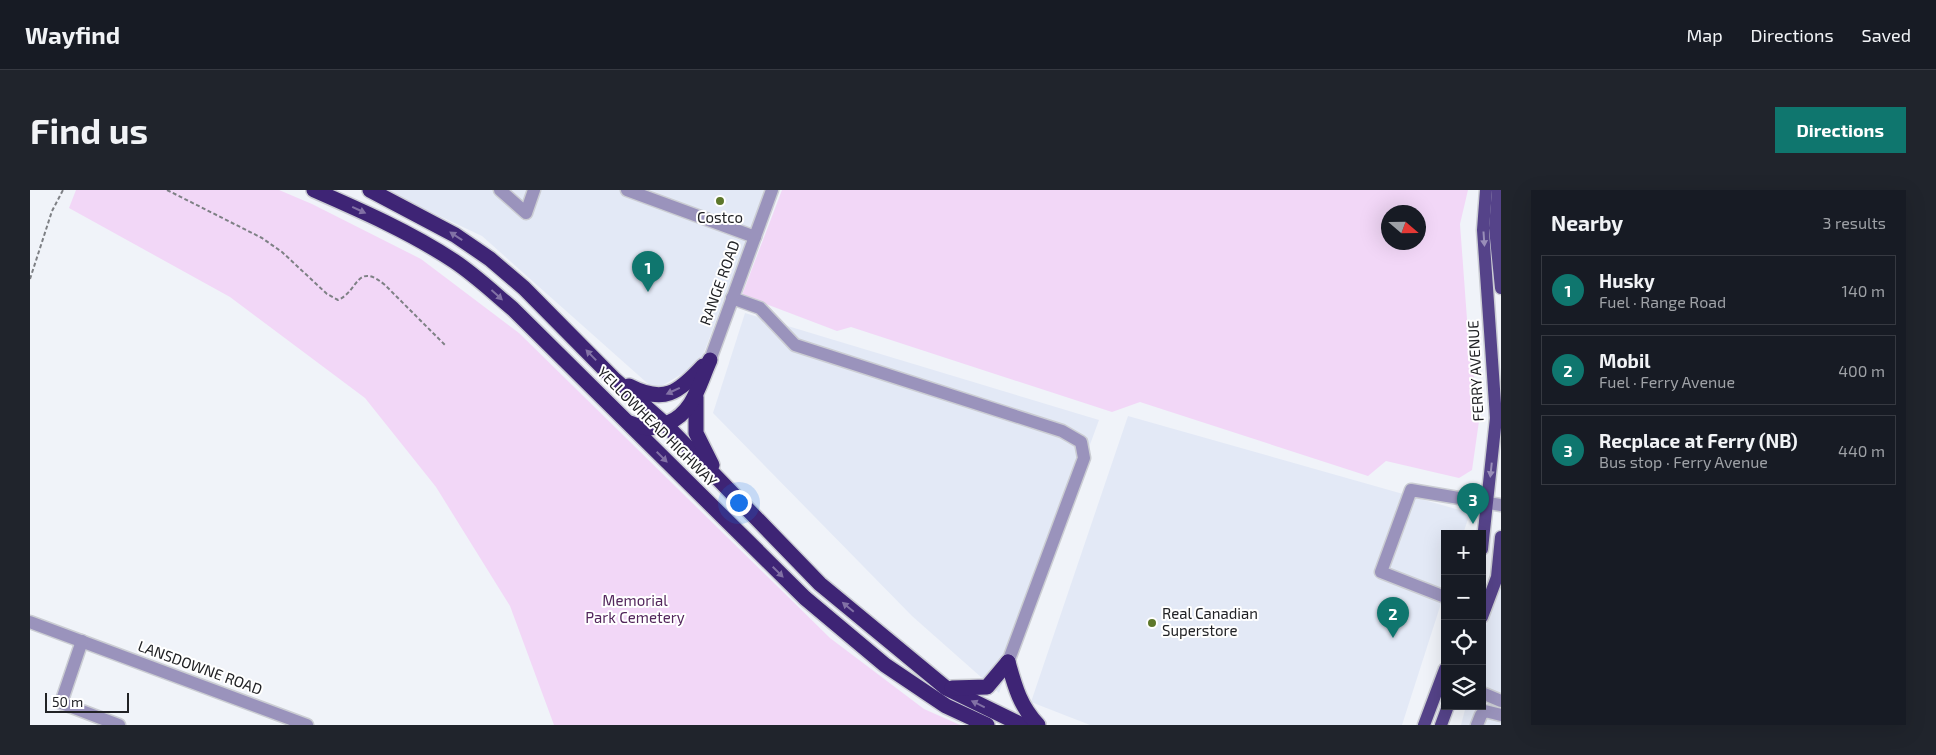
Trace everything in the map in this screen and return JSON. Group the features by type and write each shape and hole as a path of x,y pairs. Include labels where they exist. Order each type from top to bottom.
{"highway":[{"name":"YELLOWHEAD HIGHWAY","path":"314,190 389,224 455,262 487,286 805,598 885,665 946,706 987,725"},
{"name":"YELLOWHEAD HIGHWAY","path":"370,190 455,235 490,259 524,288 615,380 665,424 820,584 946,688 1022,725"},
{"path":"625,421 645,429 679,418 691,404 710,360"},
{"path":"615,380 642,393 663,396 685,386 710,360"},
{"path":"696,393 696,434 723,483"},
{"path":"946,688 987,687 1008,662"},
{"path":"1008,662 1017,692 1027,713 1038,725"}],"main road":[{"name":"FERRY AVENUE","path":"1484,530 1496,418 1483,230 1486,190"},
{"path":"1498,190 1495,228 1501,288"},
{"path":"1486,606 1497,578 1501,537"},
{"path":"1424,725 1441,680"},
{"path":"1441,725 1447,710"}],"street":[{"path":"500,190 526,213 534,190"},
{"path":"627,190 755,237"},
{"name":"RANGE ROAD","path":"710,360 772,190"},
{"path":"732,298 760,308 795,345 1062,431 1081,442 1084,458 1008,662"},
{"path":"1441,595 1381,572 1411,490 1501,505"},
{"name":"LANSDOWNE ROAD","path":"30,622 307,725"},
{"path":"82,642 61,703 119,725"},
{"path":"1486,695 1501,701"},
{"path":"1477,725 1485,711 1501,715"}],"path":[{"path":"30,279 52,211 63,190"},
{"path":"167,190 262,238 282,252 327,294 338,300 362,276 374,276 446,345"}],"shaded area":[{"path":"384,190 766,190 700,363 655,390 482,236"},
{"path":"745,313 1099,420 999,693 912,616 713,413"},
{"path":"1128,416 1470,513 1464,530 1441,530 1441,603 1402,725 1090,725 1031,702"},
{"path":"1501,565 1501,725 1461,725 1465,710 1486,710 1486,625"}],"green space":[{"name":"Memorial Park Cemetery","path":"76,190 279,190 312,204 421,259 519,333 830,638 924,709 960,725 554,725 510,606 436,487 365,398 230,297 69,208"},
{"path":"782,190 1468,190 1460,224 1470,360 1481,407 1472,470 1459,478 1386,461 1368,476 1140,402 1112,412 851,327 837,331 742,295"}],"place":[{"name":"Costco","path":"720,201"},
{"name":"Husky","path":"648,292"},
{"name":"Recplace at Ferry (NB)","path":"1473,524"},
{"name":"Real Canadian Superstore","path":"1152,623"},
{"name":"Mobil","path":"1393,638"}]}
